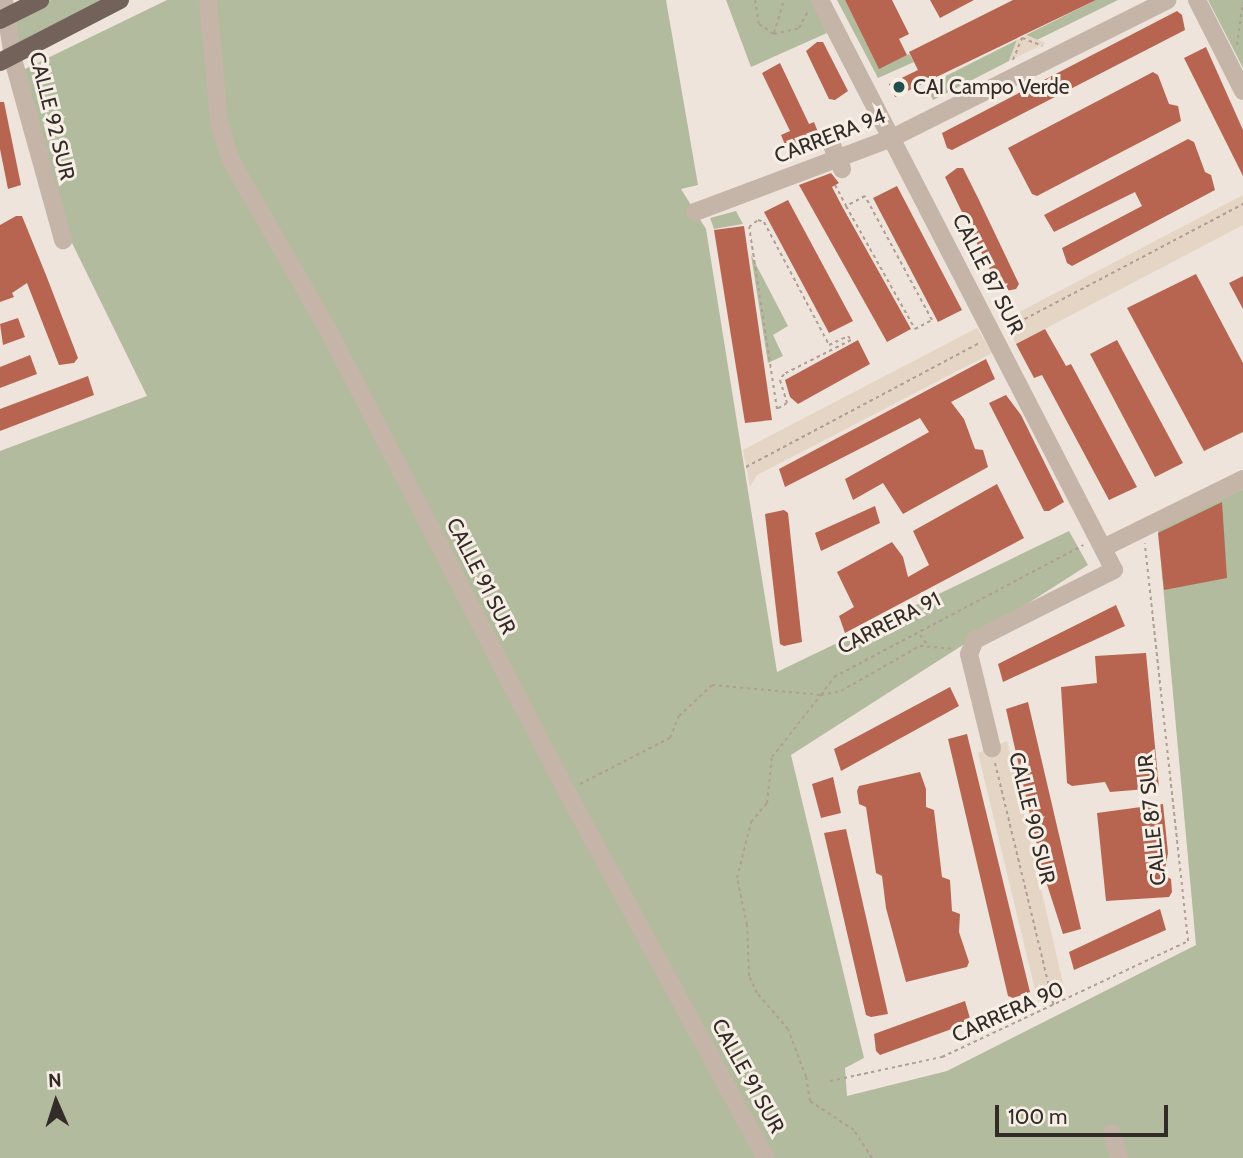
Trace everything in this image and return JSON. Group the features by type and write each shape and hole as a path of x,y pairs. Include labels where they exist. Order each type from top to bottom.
{"main road":[{"path":"3,13 40,0"},
{"path":"6,59 120,0"}],"street":[{"name":"CALLE 91 SUR","path":"208,0 219,122 230,159 325,324 568,794 766,1158"},
{"name":"CARRERA 94","path":"695,212 840,163 1167,0"},
{"path":"1197,0 1210,40 1243,91"},
{"name":"CALLE 87 SUR","path":"814,2 892,138 1114,570 972,647"},
{"name":"CALLE 92 SUR","path":"3,13 6,59 62,240"},
{"path":"828,136 840,163"},
{"path":"1100,543 1143,528 1243,479"},
{"name":"CALLE 90 SUR","path":"972,647 992,748"},
{"path":"1112,1133 1119,1158"}],"path":[{"path":"755,0 759,24 774,34 799,28 814,2"},
{"path":"774,34 784,0"},
{"path":"1237,53 1243,2"},
{"path":"1012,64 1021,38 1045,47"},
{"path":"835,186 846,206 915,329 932,320 865,196 846,206"},
{"path":"758,220 764,222 829,345 848,336 850,340 784,374 780,380 787,402 777,409 749,227 758,220"},
{"name":"CALLE 87 SUR","path":"1143,528 1188,940"},
{"name":"CARRERA 91","path":"872,1158 854,1130 810,1101 806,1077 788,1030 757,993 749,976 747,925 737,878 751,822 767,803 772,758 834,677 1100,543"},
{"path":"919,634 927,644"},
{"path":"568,794 670,738 679,716 712,685 821,695 841,691 927,644 972,647"},
{"name":"CALLE 90 SUR","path":"992,748 1054,1007"},
{"name":"CARRERA 90","path":"830,1081 942,1057 1054,1007 1188,940"}],"green space":[{"path":"51,0 104,0 16,44 12,21"},
{"path":"167,0 666,0 698,185 681,189 706,229 777,672 1069,531 1088,565 791,755 864,1058 845,1068 847,1096 947,1071 1196,945 1158,530 1243,489 1243,1158 0,1158 0,451 147,396 72,243 23,70"},
{"path":"726,0 811,0 827,33 751,67"},
{"path":"837,0 845,0 879,68 909,54 914,62 878,78"},
{"path":"1096,0 1118,0 1037,40 1026,35"},
{"path":"1208,0 1243,0 1243,68"},
{"path":"1017,40 1009,61 933,100 926,86"},
{"path":"736,211 743,224 714,229 710,218"},
{"path":"751,255 788,326 773,335 783,356 768,363"}],"shaded area":[{"path":"1026,35 1046,43 1009,61 1017,40"},
{"path":"1243,195 1243,225 1016,344 1004,320"},
{"path":"977,328 992,353 757,475 750,487 743,450"},
{"path":"1007,741 1064,988 1038,1002 978,753"}],"building":[{"path":"845,0 892,0 909,34 899,39 907,55 879,69"},
{"path":"930,0 974,0 940,18"},
{"path":"1013,0 1096,0 895,97 889,84 918,70 909,52"},
{"path":"1177,11 1182,15 1185,30 952,150 947,148 942,133"},
{"path":"817,42 823,42 848,91 835,100 829,99 806,51"},
{"path":"1206,47 1243,130 1243,176 1184,58"},
{"path":"780,63 809,124 814,122 818,132 817,140 788,152 781,135 790,131 762,73"},
{"path":"1153,72 1158,75 1169,104 1178,106 1181,121 1037,196 1032,194 1008,148"},
{"path":"0,102 4,102 21,185 8,189 0,149"},
{"path":"1188,139 1194,142 1205,172 1211,175 1215,190 1072,266 1067,263 1062,248 1142,206 1135,192 1054,232 1044,215"},
{"path":"957,168 963,168 978,198 1019,284 1016,289 1001,292 986,262 945,177"},
{"path":"831,173 839,183 832,187 911,329 887,342 799,185"},
{"path":"897,186 962,310 938,322 873,198"},
{"path":"788,200 853,321 829,333 764,212"},
{"path":"16,216 22,216 46,275 78,358 74,363 59,365 27,283 12,293 14,297 0,302 0,225"},
{"path":"744,226 772,420 745,423 714,230"},
{"path":"1196,274 1243,363 1243,432 1204,451 1127,308"},
{"path":"1243,276 1243,309 1229,283"},
{"path":"18,318 25,337 3,345 0,324"},
{"path":"1045,329 1066,366 1071,364 1137,487 1109,500 1042,375 1034,378 1016,344"},
{"path":"858,340 870,364 798,404 790,397 785,380"},
{"path":"1117,340 1183,463 1155,477 1090,354"},
{"path":"30,355 37,374 0,388 0,367"},
{"path":"986,359 995,379 951,402 964,419 975,449 983,450 988,467 903,514 883,483 853,500 845,479 929,432 920,418 785,487 779,469"},
{"path":"88,376 94,395 0,431 0,409"},
{"path":"1006,395 1021,415 1064,502 1049,511 1044,511 989,403"},
{"path":"997,484 1024,538 845,633 839,616 854,607 837,572 892,542 903,557 908,577 929,565 913,531"},
{"path":"1222,502 1227,578 1164,590 1158,533"},
{"path":"875,506 880,523 821,551 815,533"},
{"path":"784,510 788,513 802,642 784,646 780,644 765,514"},
{"path":"1116,605 1125,626 1003,682 998,664"},
{"path":"1146,653 1159,788 1110,792 1105,782 1072,786 1067,783 1061,687 1097,683 1095,656"},
{"path":"950,687 959,706 841,771 834,749"},
{"path":"1028,702 1081,929 1063,934 1043,872 1006,709"},
{"path":"967,734 1030,992 1013,998 1008,996 948,739"},
{"path":"920,772 926,789 926,807 934,810 942,877 950,880 952,911 960,914 959,932 969,962 967,967 906,982 886,908 882,876 876,873 866,807 859,804 857,791 859,786"},
{"path":"833,777 841,813 821,818 812,784"},
{"path":"1163,804 1168,853 1164,875 1171,879 1172,892 1169,897 1106,901 1097,813"},
{"path":"846,829 888,1014 871,1017 866,1015 824,833"},
{"path":"1160,909 1166,930 1074,970 1069,952"},
{"path":"965,1001 971,1022 880,1055 876,1051 874,1034"}],"place":[{"name":"CAI Campo Verde","path":"899,87"}]}
